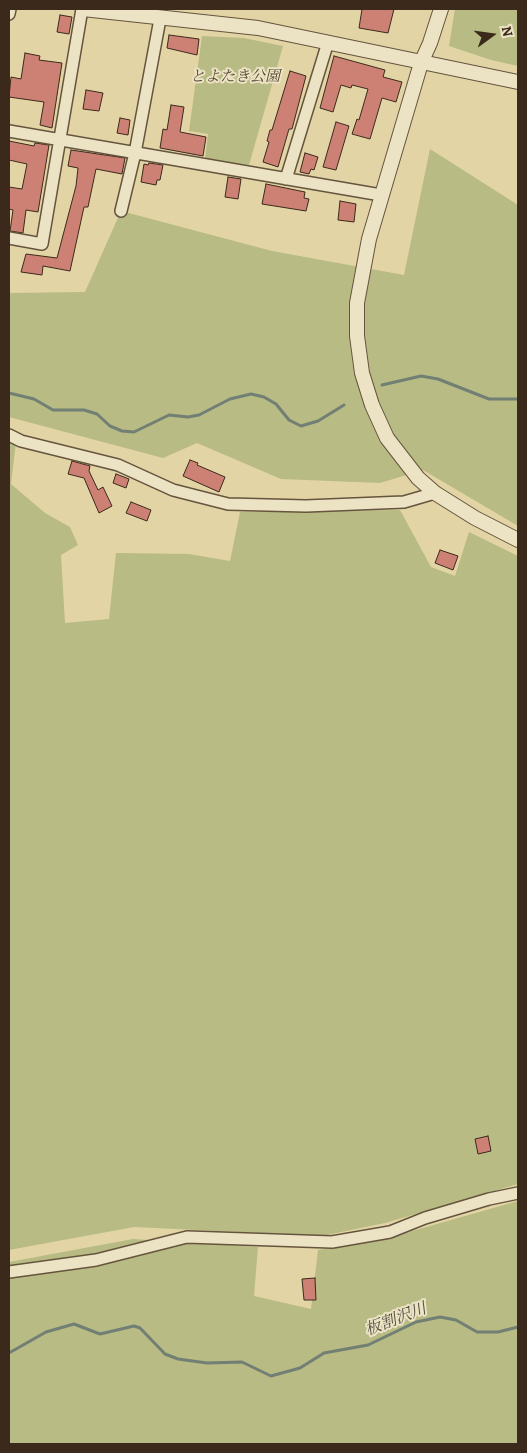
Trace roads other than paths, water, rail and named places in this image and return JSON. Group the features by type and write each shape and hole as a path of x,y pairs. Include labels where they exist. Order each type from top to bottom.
{"street":[{"path":"9,14 10,9"},
{"path":"9,238 42,244 58,140 82,9 160,19 258,28 518,82"},
{"path":"440,9 430,43 421,63 369,239 357,303 357,336 362,372 372,406 387,438 418,478 435,493 475,518 518,540"},
{"path":"120,211 135,153 160,19"},
{"path":"286,179 328,42"},
{"path":"9,131 381,195"},
{"path":"9,434 21,441 118,465 173,490 228,504 306,506 404,502 435,493"},
{"path":"9,1272 96,1260 187,1237 332,1242 390,1232 425,1218 489,1199 518,1193"}],"waterway":[{"path":"382,385 421,376 438,379 489,399 518,399"},
{"path":"9,393 34,399 53,410 84,410 97,414 110,426 122,431 134,432 169,415 188,417 199,415 230,399 251,394 264,397 276,404 289,420 301,426 318,421 344,405"},
{"name":"板割沢川","path":"9,1353 46,1332 74,1324 100,1334 134,1326 140,1328 165,1354 178,1359 207,1363 242,1362 271,1376 300,1368 324,1353 368,1345 416,1322 440,1317 456,1320 477,1332 498,1332 518,1327"}],"park label":[{"name":"とよたき公園","path":"235,77"}]}
